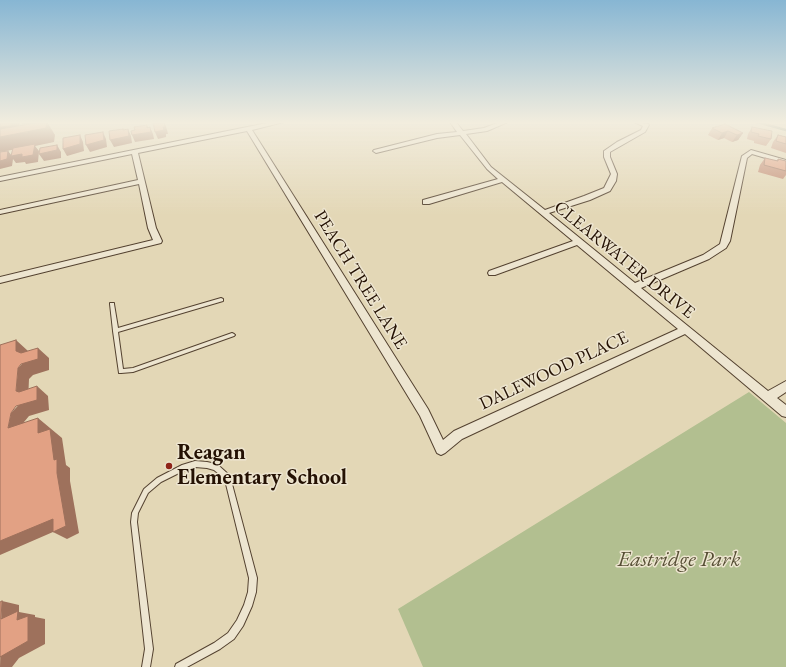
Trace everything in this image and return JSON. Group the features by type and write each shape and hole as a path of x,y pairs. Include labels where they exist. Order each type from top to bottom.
{"street":[{"path":"0,179 129,153"},
{"path":"0,280 158,241 152,228 135,153"},
{"name":"PEACH TREE LANE","path":"264,153 424,413 441,449"},
{"name":"CLEARWATER DRIVE","path":"476,153 484,164 502,180 786,412"},
{"path":"542,212 587,198 606,189 612,182 614,174 607,157 607,153"},
{"path":"634,287 706,257 723,246 726,241 744,157 749,153"},
{"path":"755,153 786,162"},
{"path":"426,202 502,180"},
{"path":"0,212 141,181"},
{"path":"492,273 578,242"},
{"name":"DALEWOOD PLACE","path":"441,449 458,435 685,330"},
{"path":"768,397 786,386"}],"lane":[{"path":"115,331 220,300"},
{"path":"112,304 121,371 132,370 232,335"},
{"path":"146,667 149,649 134,522 135,513 146,491 159,480 184,467 195,464 207,465 216,467 226,476 230,484 253,578 252,592 248,606 240,623 231,636 217,646 179,667"}],"green space":[{"name":"Eastridge Park","path":"749,392 786,423 786,667 423,667 398,609"}],"building":[{"path":"0,153 8,153 7,159 0,161"},
{"path":"12,153 33,153 33,155 22,157 22,154 11,156"},
{"path":"765,158 786,161 786,171 764,165"},
{"path":"16,340 16,351 21,353 38,348 38,359 21,364 18,368 16,391 19,392 37,386 37,400 16,406 11,413 8,428 38,418 38,433 50,429 54,460 57,459 57,473 66,526 53,532 53,519 0,541 0,345"},
{"path":"2,601 1,619 18,611 17,620 28,616 28,641 0,657 0,602"}],"place":[{"name":"Reagan Elementary School","path":"169,466"}]}
